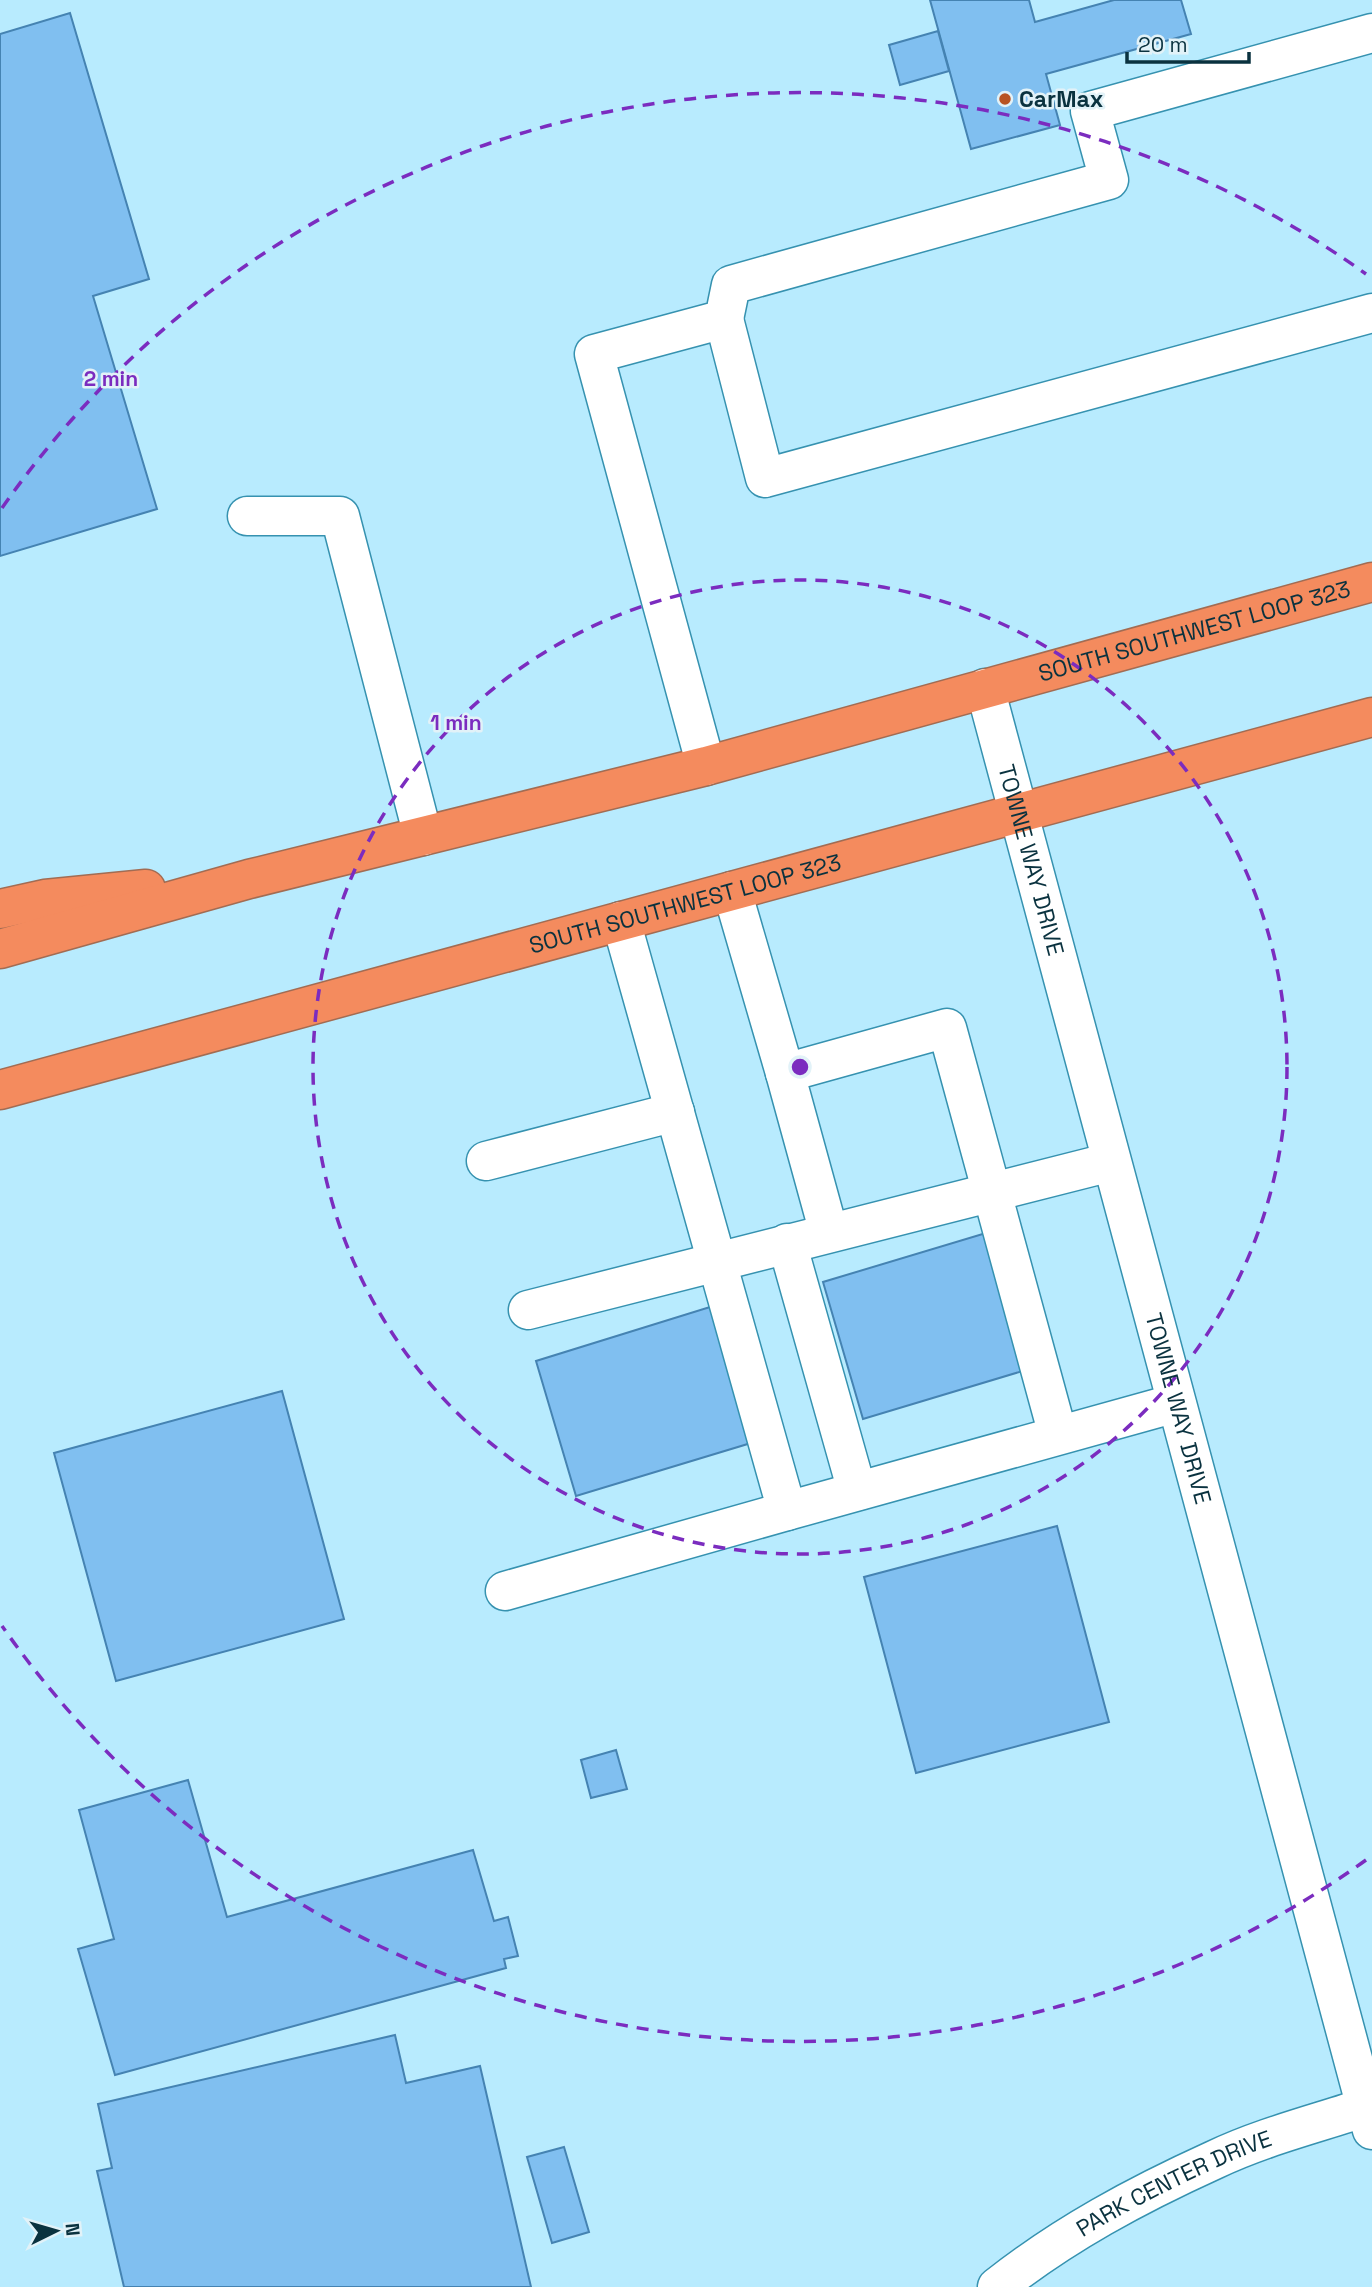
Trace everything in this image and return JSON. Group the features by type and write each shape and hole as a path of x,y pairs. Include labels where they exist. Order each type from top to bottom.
{"highway":[{"name":"SOUTH SOUTHWEST LOOP 323","path":"0,949 249,879 706,766 1372,582"},
{"name":"SOUTH SOUTHWEST LOOP 323","path":"0,1090 1372,717"},
{"path":"0,909 45,900 249,879"}],"street":[{"path":"1372,33 1090,111 1109,180 731,285 724,319 765,478 1372,313"},
{"path":"706,766 594,354 724,319"},
{"path":"247,516 340,516 423,836"},
{"name":"TOWNE WAY DRIVE","path":"985,688 1369,2118"},
{"path":"732,891 829,1233"},
{"path":"621,921 787,1511"},
{"path":"785,1073 947,1028 1058,1435"},
{"path":"485,1161 675,1112"},
{"path":"528,1310 1111,1162"},
{"path":"788,1243 857,1491"},
{"path":"505,1591 1175,1402"},
{"name":"PARK CENTER DRIVE","path":"997,2287 1039,2254 1086,2225 1215,2159 1264,2140 1369,2118"}],"building":[{"name":"CarMax","path":"930,0 1029,0 1035,22 1114,0 1181,0 1191,34 1046,74 1060,125 971,149"},
{"path":"70,13 149,279 93,296 157,509 0,556 0,34"},
{"path":"938,31 949,71 900,85 889,45"},
{"path":"986,1233 1026,1370 863,1419 823,1282"},
{"path":"710,1307 751,1443 576,1496 536,1361"},
{"path":"282,1391 344,1619 116,1681 54,1453"},
{"path":"1057,1526 1109,1722 916,1773 864,1577"},
{"path":"616,1750 627,1789 591,1798 581,1760"},
{"path":"188,1780 227,1917 473,1850 494,1921 508,1917 518,1956 504,1959 506,1968 115,2075 78,1949 114,1939 79,1810"},
{"path":"395,2035 406,2083 480,2066 531,2287 124,2287 97,2171 112,2168 98,2104"},
{"path":"564,2147 589,2232 552,2243 527,2157"}],"place":[{"name":"CarMax","path":"1005,99"}]}
